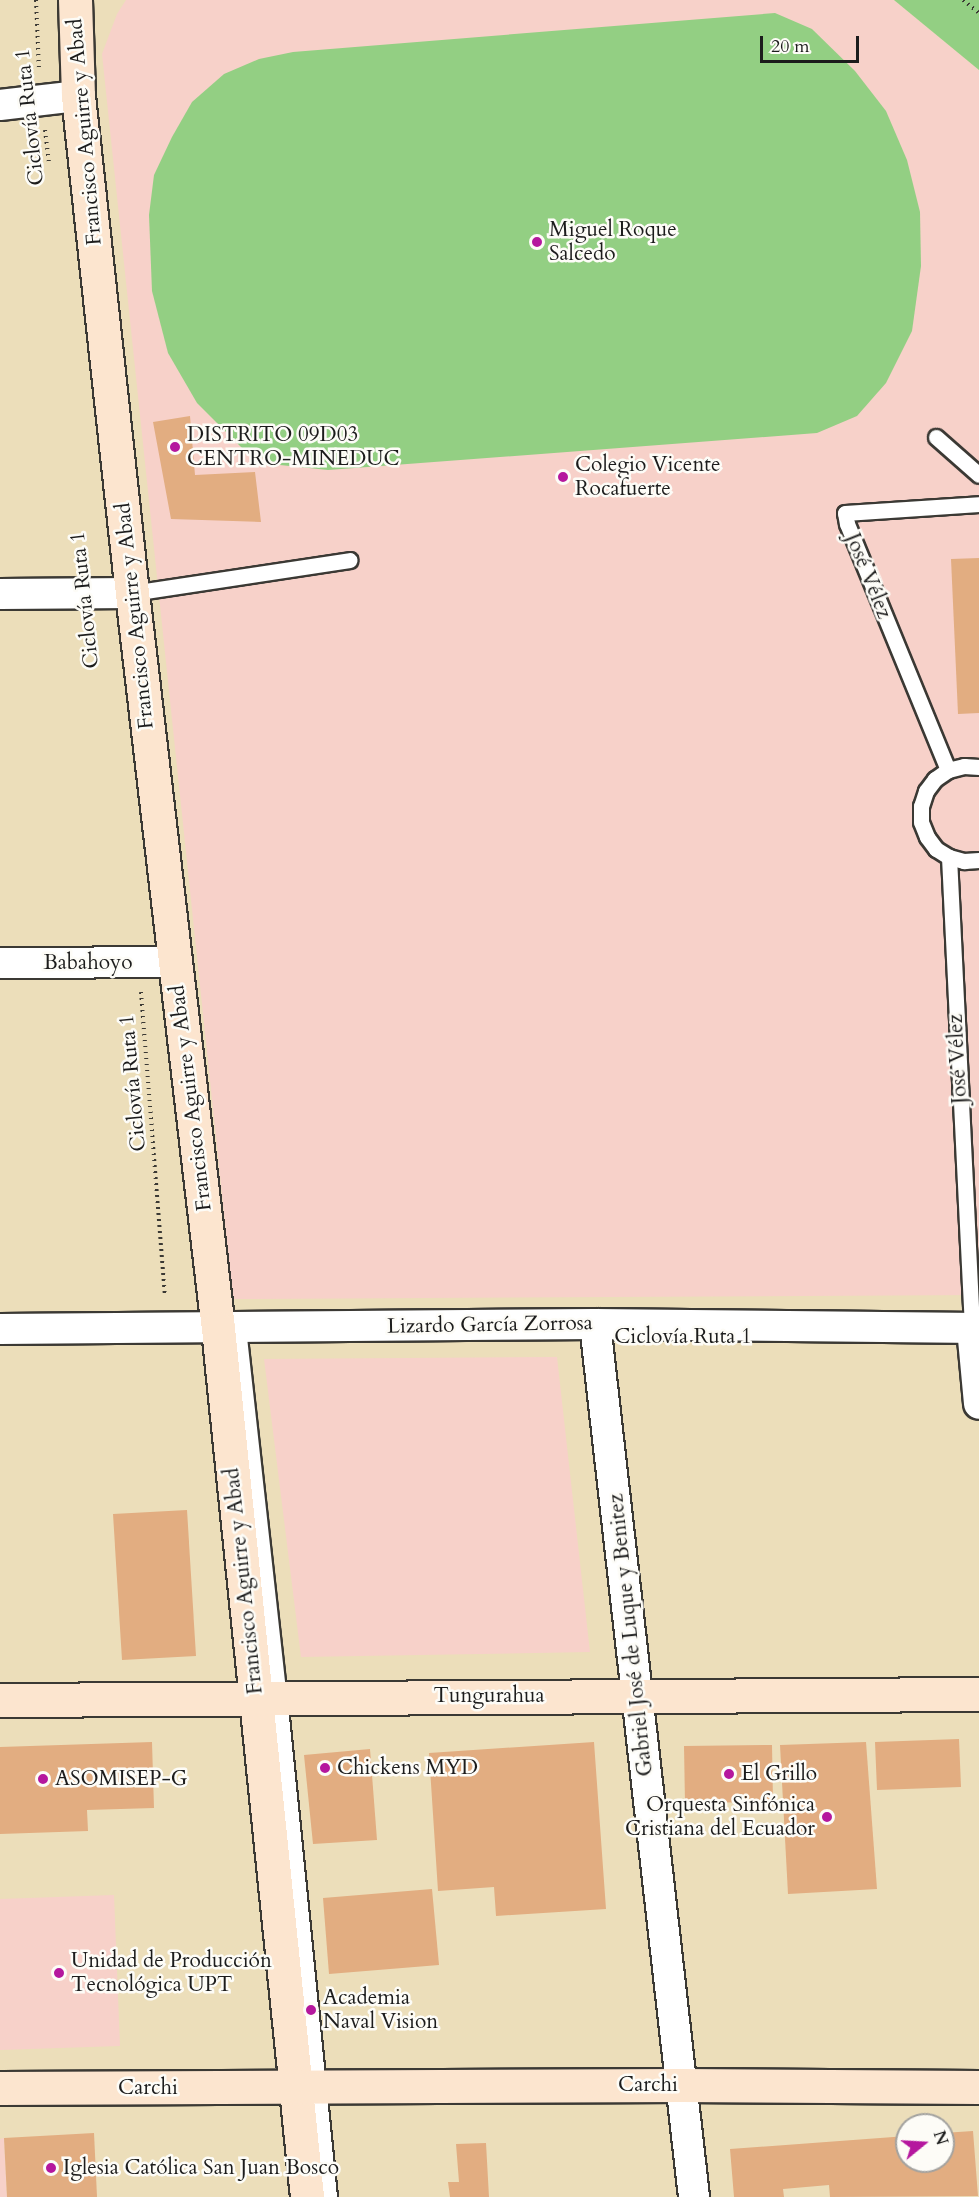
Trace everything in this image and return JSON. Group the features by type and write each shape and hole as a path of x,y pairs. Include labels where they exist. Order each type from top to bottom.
{"main road":[{"name":"Francisco Aguirre y Abad","path":"75,0 78,96 132,593 175,962 224,1317 268,1698 306,2087 307,2197"},
{"name":"Tungurahua","path":"0,1700 979,1694"},
{"name":"Carchi","path":"0,2088 681,2085 979,2087"}],"street":[{"path":"0,105 78,96"},
{"path":"0,594 132,593"},
{"name":"Babahoyo","path":"0,963 175,962"},
{"name":"Lizardo García Zorrosa","path":"0,1329 168,1328 224,1317 976,1328"},
{"name":"Gabriel José de Luque y Benitez","path":"595,1324 694,2197"},
{"name":"José Vélez","path":"976,1328 979,1404"}],"lane":[{"path":"936,437 979,475"},
{"name":"José Vélez","path":"948,771 847,524 845,513 979,504"},
{"path":"132,593 350,560"},
{"path":"979,767 964,766 948,771 935,779 926,791 921,806 921,822 927,837 936,849 950,857 964,861 979,860"},
{"name":"José Vélez","path":"950,857 950,910 976,1328"},
{"path":"306,2087 328,2197"}],"path":[{"name":"Ciclovía Ruta 1","path":"36,0 41,99 50,170"},
{"path":"963,0 979,13"},
{"name":"Ciclovía Ruta 1","path":"138,963 168,1328"}],"shaded area":[{"name":"Colegio Vicente Rocafuerte","path":"126,0 894,0 979,70 979,1295 233,1299 102,54 117,14"},
{"path":"557,1357 590,1652 301,1657 264,1359"},
{"name":"Unidad de Producción Tecnológica UPT","path":"114,1895 120,2046 0,2050 0,1899"},
{"path":"4,2138 7,2197 0,2197 0,2139"}],"green space":[{"path":"894,0 979,0 979,70"},
{"path":"775,13 812,29 855,71 886,111 907,160 920,212 921,266 912,331 886,383 857,416 817,433 328,470 280,465 243,449 197,403 168,353 152,291 149,215 154,175 172,137 192,102 224,74 259,59 293,52"}],"building":[{"name":"DISTRITO 09D03 CENTRO-MINEDUC","path":"190,416 195,475 255,472 261,522 171,519 153,422"},
{"path":"979,558 979,713 958,714 951,559"},
{"path":"187,1510 196,1656 122,1660 113,1514"},
{"path":"959,1739 961,1787 877,1790 875,1742"},
{"name":"ASOMISEP-G","path":"152,1742 154,1808 87,1810 88,1831 0,1834 0,1747"},
{"path":"594,1742 606,1909 496,1916 494,1887 438,1891 429,1753"},
{"name":"Orquesta Sinfónica Cristiana del Ecuador","path":"866,1742 877,1889 788,1894 780,1745"},
{"name":"El Grillo","path":"772,1745 773,1802 685,1803 684,1746"},
{"path":"370,1749 377,1840 313,1844 304,1755"},
{"path":"432,1889 439,1965 329,1974 323,1898"},
{"path":"973,2131 978,2196 830,2197 829,2185 783,2189 784,2197 734,2197 730,2149 895,2137 895,2173 955,2173 955,2132"},
{"name":"Iglesia Católica San Juan Bosco","path":"94,2133 97,2197 7,2197 4,2138"},
{"path":"486,2143 489,2197 450,2197 448,2182 459,2182 456,2144"}],"place":[{"name":"Miguel Roque Salcedo","path":"537,242"},
{"name":"DISTRITO 09D03 CENTRO-MINEDUC","path":"175,447"},
{"name":"Colegio Vicente Rocafuerte","path":"563,477"},
{"name":"Chickens MYD","path":"325,1768"},
{"name":"El Grillo","path":"729,1774"},
{"name":"ASOMISEP-G","path":"43,1779"},
{"name":"Orquesta Sinfónica Cristiana del Ecuador","path":"827,1817"},
{"name":"Unidad de Producción Tecnológica UPT","path":"59,1973"},
{"name":"Academia Naval Vision","path":"311,2010"},
{"name":"Iglesia Católica San Juan Bosco","path":"51,2168"}]}
